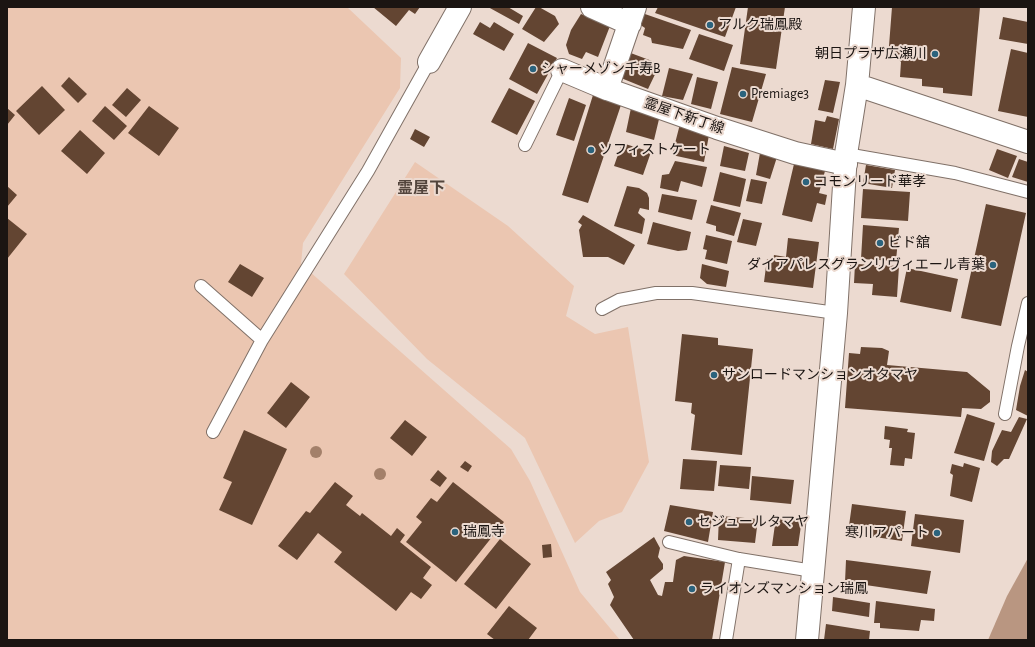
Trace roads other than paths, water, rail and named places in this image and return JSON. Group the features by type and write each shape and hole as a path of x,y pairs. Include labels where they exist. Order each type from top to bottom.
{"street":[{"path":"429,62 460,7"},
{"path":"592,7 632,16 607,89"},
{"path":"807,640 836,313 846,159 857,85 864,7"},
{"name":"霊屋下新丁線","path":"562,70 607,89 717,128 795,153 846,159"},
{"path":"857,85 1028,142"}],"lane":[{"path":"213,432 262,340 368,171 429,62"},
{"path":"525,145 562,70"},
{"path":"846,159 955,173 1028,192"},
{"path":"201,286 262,340"},
{"path":"602,309 619,300 656,293 692,293 836,313"},
{"path":"1005,414 1028,303"},
{"path":"669,542 739,559 813,571"},
{"path":"726,640 739,559"}],"place":[{"name":"アルク瑞鳳殿","path":"710,25"},
{"name":"朝日プラザ広瀬川","path":"935,54"},
{"name":"シャーメゾン千寿B","path":"533,69"},
{"name":"Premiage3","path":"743,94"},
{"name":"ソフィストケート","path":"591,150"},
{"name":"コモンリード華孝","path":"806,182"},
{"name":"ビド舘","path":"880,243"},
{"name":"ダイアパレスグランリヴィエール青葉","path":"993,265"},
{"name":"サンロードマンションオタマヤ","path":"714,375"},
{"name":"セジュールタマヤ","path":"689,522"},
{"name":"瑞鳳寺","path":"455,532"},
{"name":"寒川アパート","path":"937,533"},
{"name":"ライオンズマンション瑞鳳","path":"692,589"}],"district":[{"name":"霊屋下","path":"421,188"}]}
